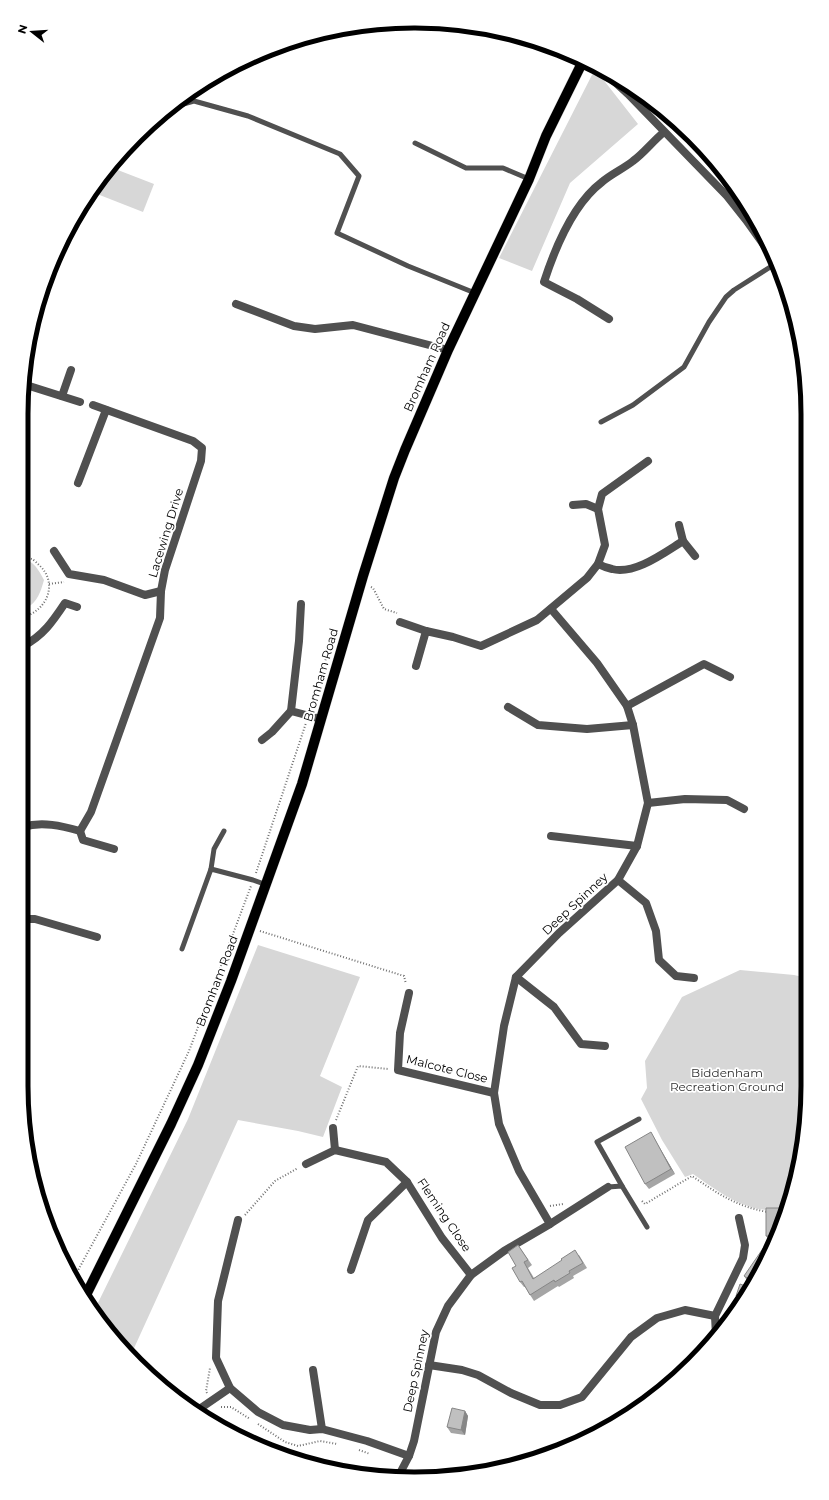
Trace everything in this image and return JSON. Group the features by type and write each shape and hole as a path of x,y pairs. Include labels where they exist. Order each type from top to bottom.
{"main road":[{"name":"Bromham Road","path":"88,1291 171,1124 198,1065 229,988 302,784 394,478 423,406 448,350 529,179 546,136 580,66"}],"street":[{"path":"634,96 664,132 727,196 755,233"},
{"path":"609,319 577,299 544,282 560,242 575,212 601,182 633,161 664,132"},
{"path":"236,304 294,326 315,329 354,325 448,350"},
{"path":"62,396 71,370"},
{"path":"29,386 80,402"},
{"path":"78,483 106,410 93,405"},
{"name":"Lacewing Drive","path":"80,831 91,812 160,618 161,591 165,570 201,461 202,448 193,441 106,410"},
{"path":"400,622 426,631 482,646 537,620 587,578 598,564 605,545 598,509 602,494 648,461"},
{"path":"573,505 586,504 598,509"},
{"path":"679,525 683,541 695,556"},
{"path":"598,564 613,570 631,569 647,562 683,541"},
{"path":"54,551 69,574 104,580 145,595 161,591"},
{"path":"28,644 46,631 66,603 77,607"},
{"path":"262,740 272,732 291,710 299,641 301,604"},
{"name":"Deep Spinney","path":"516,977 559,933 618,880 637,846 648,803 633,725 627,706 597,663 551,609"},
{"path":"416,666 426,631"},
{"path":"627,706 704,664 730,677"},
{"path":"508,707 538,725 587,729 633,725"},
{"path":"291,710 321,720"},
{"path":"648,803 685,799 727,800 744,809"},
{"path":"28,826 34,824 68,827 80,831 83,840 114,849"},
{"path":"551,836 637,846"},
{"path":"618,880 646,903 656,931 659,960 676,976 694,978"},
{"path":"28,919 36,919 97,937"},
{"path":"550,1224 518,1170 499,1124 494,1093 504,1026 516,977 554,1007 581,1044 605,1046"},
{"name":"Malcote Close","path":"409,993 400,1033 398,1070 494,1093"},
{"path":"306,1164 335,1150 333,1128"},
{"name":"Fleming Close","path":"335,1150 386,1162 407,1182 442,1238 471,1275"},
{"path":"351,1270 368,1220 407,1182"},
{"name":"Deep Spinney","path":"401,1471 409,1456 414,1441 436,1332 448,1306 471,1275 504,1250 550,1224 608,1187"},
{"path":"716,1327 715,1316 743,1258 745,1245 739,1218"},
{"path":"238,1220 218,1301 216,1358 230,1388 258,1412 283,1425 310,1430 322,1429 367,1441 409,1456"},
{"path":"429,1365 462,1370 478,1375 511,1393 540,1405 560,1405 582,1397 631,1337 657,1318 685,1310 715,1316"},
{"path":"313,1370 322,1429"},
{"path":"201,1408 230,1388"}],"lane":[{"path":"185,103 194,101 248,116 340,154 359,176 337,233 408,266 475,293"},
{"path":"415,143 466,168 503,168 529,179"},
{"path":"601,422 633,405 684,367 709,322 726,297 734,290 772,266"},
{"path":"182,949 211,869 214,849 224,831"},
{"path":"211,869 266,885"},
{"path":"639,1119 598,1142 647,1227"},
{"path":"608,1187 622,1186"}],"path":[{"path":"419,387 430,358"},
{"path":"28,558 32,559 45,570 50,584 48,596 44,604 36,612 28,615"},
{"path":"373,588 384,609 402,615 400,622"},
{"path":"77,1273 136,1164 189,1052 253,880 308,716 336,626"},
{"path":"251,928 404,976 409,993"},
{"path":"333,1128 358,1066 398,1070"},
{"path":"238,1220 250,1211 274,1181 306,1164"},
{"path":"640,1199 645,1204 692,1176 725,1198 748,1208 773,1212"},
{"path":"541,1208 570,1202"},
{"path":"210,1365 206,1391 214,1406 231,1407 285,1442 298,1446 320,1441 342,1445"},
{"path":"356,1449 377,1456"}],"green space":[{"path":"593,72 601,76 638,124 570,183 532,271 499,258"},
{"path":"116,169 154,184 143,212 97,194"},
{"path":"28,560 38,570 44,580 35,602 28,607"},
{"path":"258,945 360,977 320,1076 342,1087 323,1137 238,1120 133,1350 97,1305 188,1119"},
{"name":"Biddenham Recreation Ground","path":"740,970 801,977 801,1086 798,1136 788,1186 780,1209 767,1210 747,1206 728,1197 693,1174 685,1177 662,1140 641,1099 647,1088 645,1061 682,997"}],"building":[{"path":"651,1132 671,1169 645,1184 625,1147"},
{"path":"766,1208 781,1208 771,1236 766,1236"},
{"path":"518,1245 528,1260 524,1262 533,1279 575,1250 583,1263 569,1271 570,1273 555,1282 554,1280 530,1295 512,1268 516,1266 508,1252"},
{"path":"764,1247 749,1279 744,1276"},
{"path":"740,1284 745,1286 738,1297 736,1296"},
{"path":"452,1408 465,1411 461,1430 447,1427"}]}
